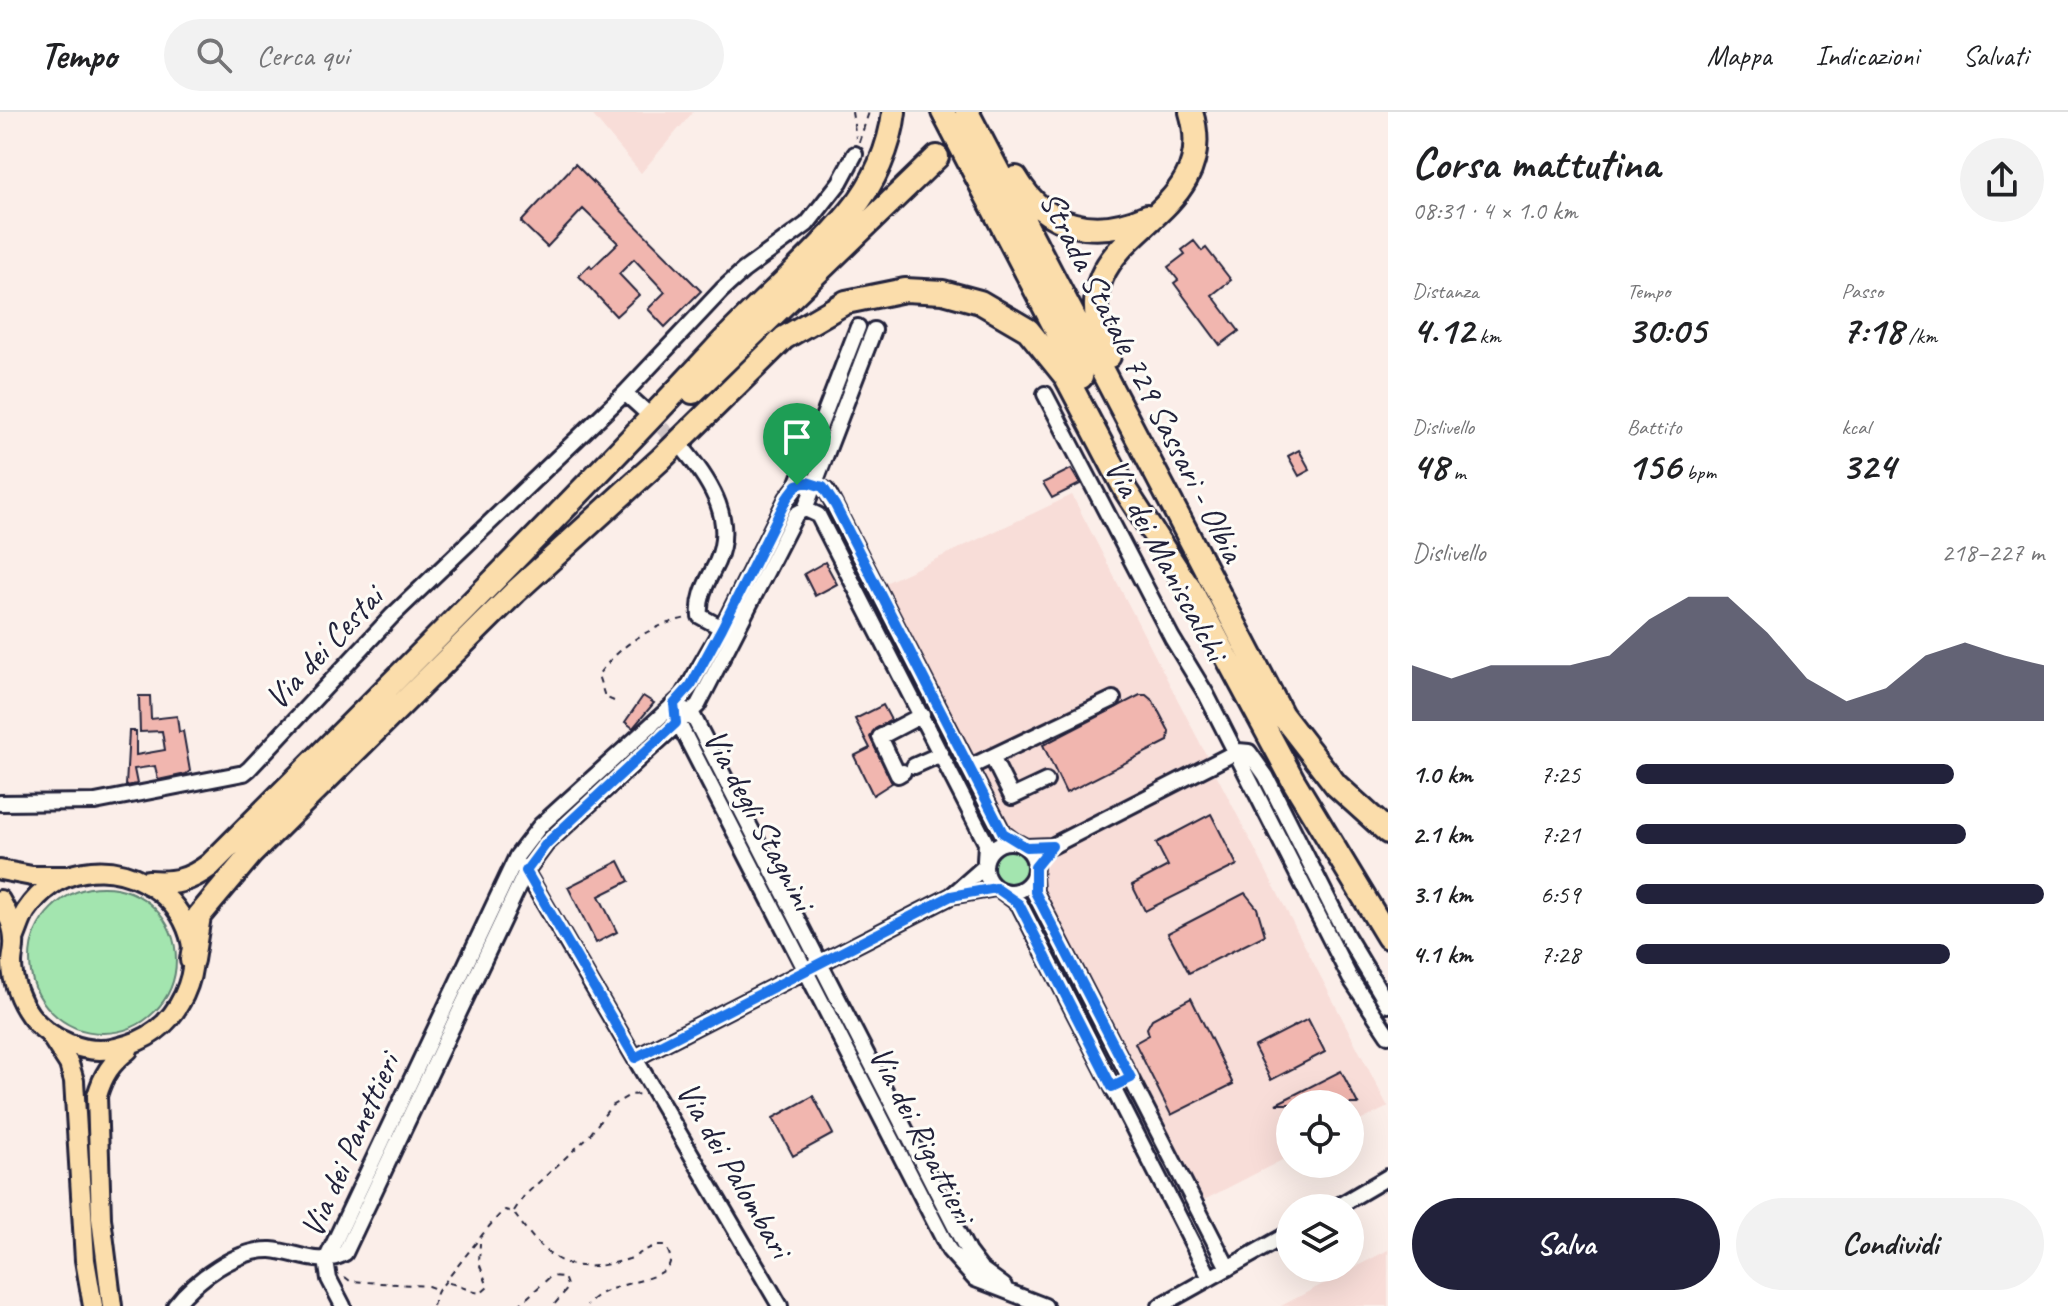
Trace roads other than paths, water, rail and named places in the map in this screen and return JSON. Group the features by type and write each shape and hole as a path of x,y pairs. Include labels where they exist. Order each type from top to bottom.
{"highway":[{"path":"148,882 175,884 210,865 507,568 852,210 877,171 887,145 894,112"},
{"name":"Strada Statale 729 Sassari - Olbia","path":"943,112 1194,596 1317,819"},
{"name":"Strada Statale 729 Sassari - Olbia","path":"967,112 1258,671 1301,743 1352,800 1388,829"},
{"path":"981,112 1023,190 1042,211 1057,220 1099,229 1125,226 1163,210"},
{"path":"1173,508 1103,343 1096,310 1100,280 1112,255 1174,198 1190,169 1194,135 1191,112"},
{"path":"507,568 550,532 937,157"},
{"path":"515,592 552,550 773,327 829,264"},
{"path":"192,960 199,916 231,875 515,592 661,459 784,338 846,302 905,290 943,292 980,302 1016,321 1040,342 1066,377 1126,491 1194,596"},
{"path":"1317,819 1388,909"},
{"path":"1317,819 1388,937"}],"main road":[{"path":"0,870 32,876 69,876 109,870 148,882 164,894 179,913 188,934 192,960 188,986 177,1010 160,1029 112,1062 101,1080 97,1096 101,1218 112,1306"},
{"path":"69,876 44,890 25,912 14,939 12,965 17,992 30,1015 49,1033 69,1064 74,1081 85,1260 93,1306"},
{"path":"0,900 14,939"},
{"path":"49,1033 77,1047 108,1050 137,1043"}],"street":[{"name":"Via dei Cestai","path":"0,803 95,802 244,773 392,616 625,393 743,271 807,224 840,182 855,154"},
{"name":"Via dei Panettieri","path":"326,1260 517,856 540,826 691,685 787,498 797,485 858,327"},
{"name":"Via dei Panettieri","path":"326,1260 340,1256 349,1247 526,871 546,844 691,712 703,697 796,514 805,509 874,330"},
{"path":"625,393 646,412"},
{"name":"Via dei Maniscalchi","path":"1045,394 1235,752 1331,941 1365,1003 1388,1035"},
{"path":"686,452 716,497 725,528 724,544 699,602 700,616 722,628"},
{"path":"797,485 815,483 827,491 835,505 1003,833 1021,845 1035,872 1035,892 1228,1268"},
{"path":"805,509 818,515 986,843 988,880 1019,904 1210,1278"},
{"path":"904,682 922,673"},
{"path":"970,767 1113,699"},
{"name":"Via degli Stagnini","path":"674,704 691,712 812,968"},
{"name":"Via degli Stagnini","path":"674,704 676,723 812,968"},
{"path":"922,715 880,737 898,775 941,754"},
{"path":"635,1058 951,896 985,864 994,847 1052,846 1235,752"},
{"name":"Via dei Maniscalchi","path":"1235,752 1249,752 1266,776 1345,933 1388,1005"},
{"path":"992,757 1012,797 1046,781"},
{"path":"951,896 1024,888 1052,846"},
{"name":"Via dei Palombari","path":"517,856 780,1306"},
{"path":"1331,941 1345,933"},
{"name":"Via dei Rigattieri","path":"812,968 956,1261 975,1279 1045,1306"},
{"path":"1112,1087 1131,1078"},
{"path":"1360,1194 1384,1181"},
{"path":"1160,1306 1276,1241"},
{"path":"175,1306 196,1285 227,1263 255,1251 278,1251 326,1260 329,1279 343,1306"}],"tunnel":[{"path":"647,413 683,449"}]}
